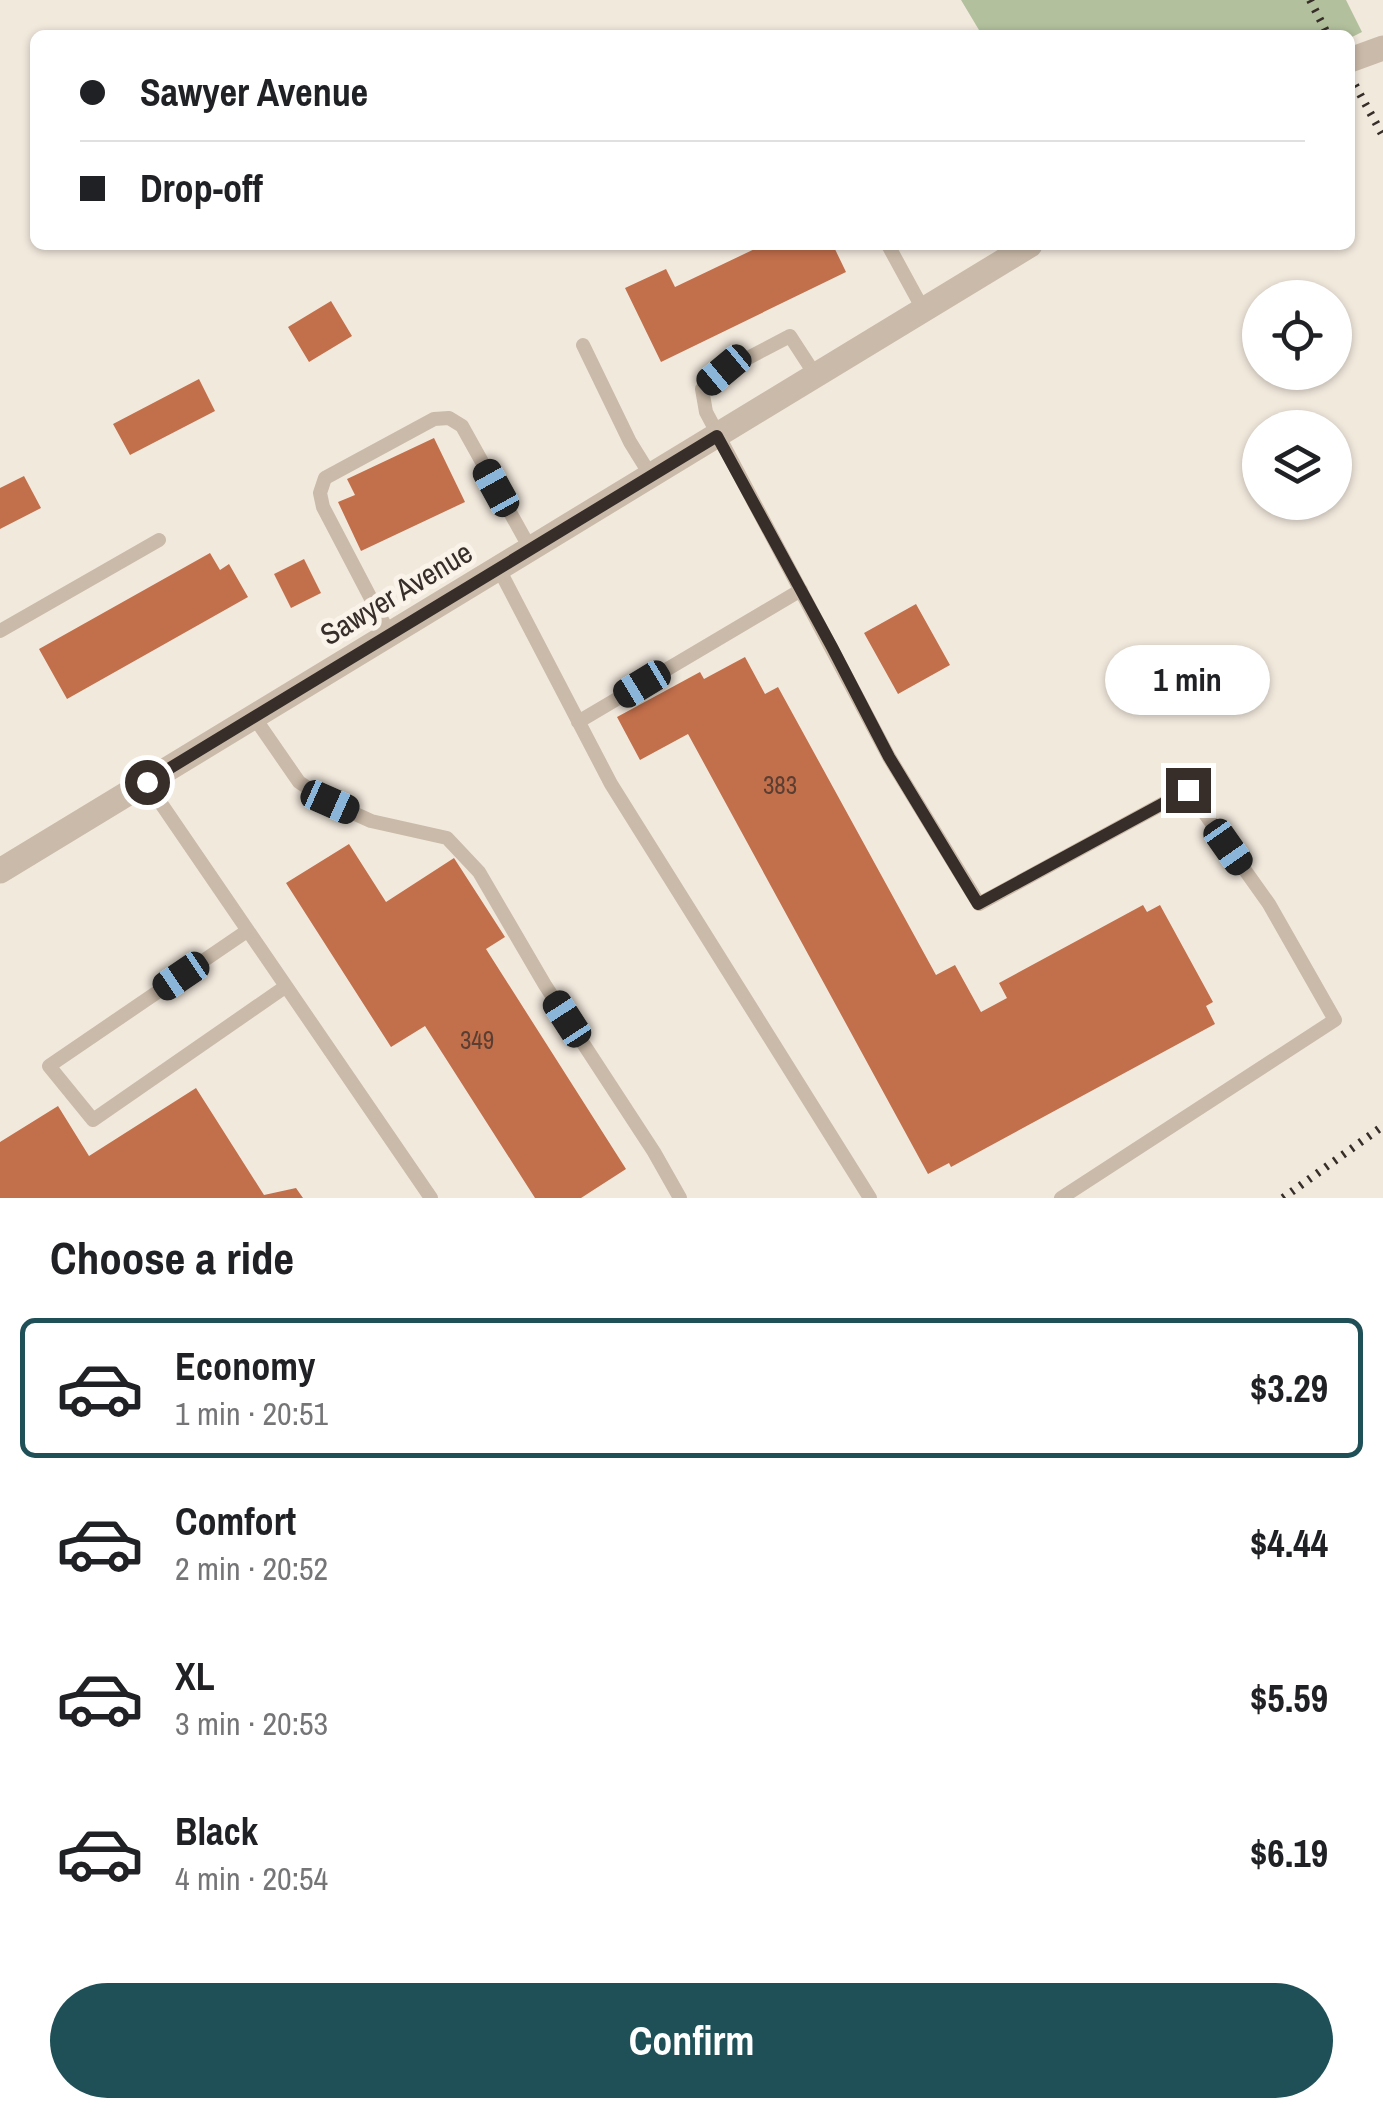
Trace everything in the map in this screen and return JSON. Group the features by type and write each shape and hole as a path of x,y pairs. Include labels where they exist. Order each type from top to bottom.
{"street":[{"path":"1355,58 1383,48"},
{"name":"Sawyer Avenue","path":"0,872 1022,250"}],"lane":[{"path":"891,250 924,311"},
{"path":"816,376 790,336 724,370 702,389 706,412 889,757 978,904 1188,790 1269,904 1336,1020 1062,1198"},
{"path":"583,345 651,476"},
{"path":"390,635 323,507 320,494 325,478 434,419 449,418 462,426 530,550"},
{"path":"0,631 159,540"},
{"path":"499,569 611,784 870,1198"},
{"path":"578,722 801,590"},
{"path":"254,717 298,782 372,821 447,838 479,872 680,1198"},
{"path":"147,782 432,1198"},
{"path":"246,931 49,1066 93,1120 285,986"}],"green space":[{"path":"961,0 1346,0 1362,32 1355,36 1355,30 979,30"}],"building":[{"path":"753,250 835,250 846,272 661,362 625,288 666,269 675,287"},
{"path":"331,301 352,336 309,362 288,327"},
{"path":"199,379 215,411 130,455 113,424"},
{"path":"434,438 465,502 361,551 338,502 355,495 347,479"},
{"path":"24,476 41,508 0,529 0,488"},
{"path":"210,553 220,570 229,564 248,597 67,699 39,649"},
{"path":"304,559 321,593 291,608 274,574"},
{"path":"916,604 950,665 898,694 864,633"},
{"path":"745,657 765,694 778,687 936,975 955,965 981,1012 1007,998 999,983 1143,905 1147,912 1160,905 1213,1002 1206,1006 1215,1024 951,1167 949,1163 928,1174 688,734 640,760 617,717 700,672 704,679"},
{"path":"349,844 386,902 454,858 505,937 486,949 626,1169 581,1198 535,1198 425,1026 391,1047 286,883"},
{"path":"196,1088 264,1195 296,1188 303,1198 0,1198 0,1142 58,1106 89,1156"}],"railway":[{"path":"1310,0 1325,30"},
{"path":"1355,85 1383,136"},
{"path":"1283,1198 1383,1126"}],"route":[{"path":"147,782 717,436 889,757 978,904 1188,790"}]}
